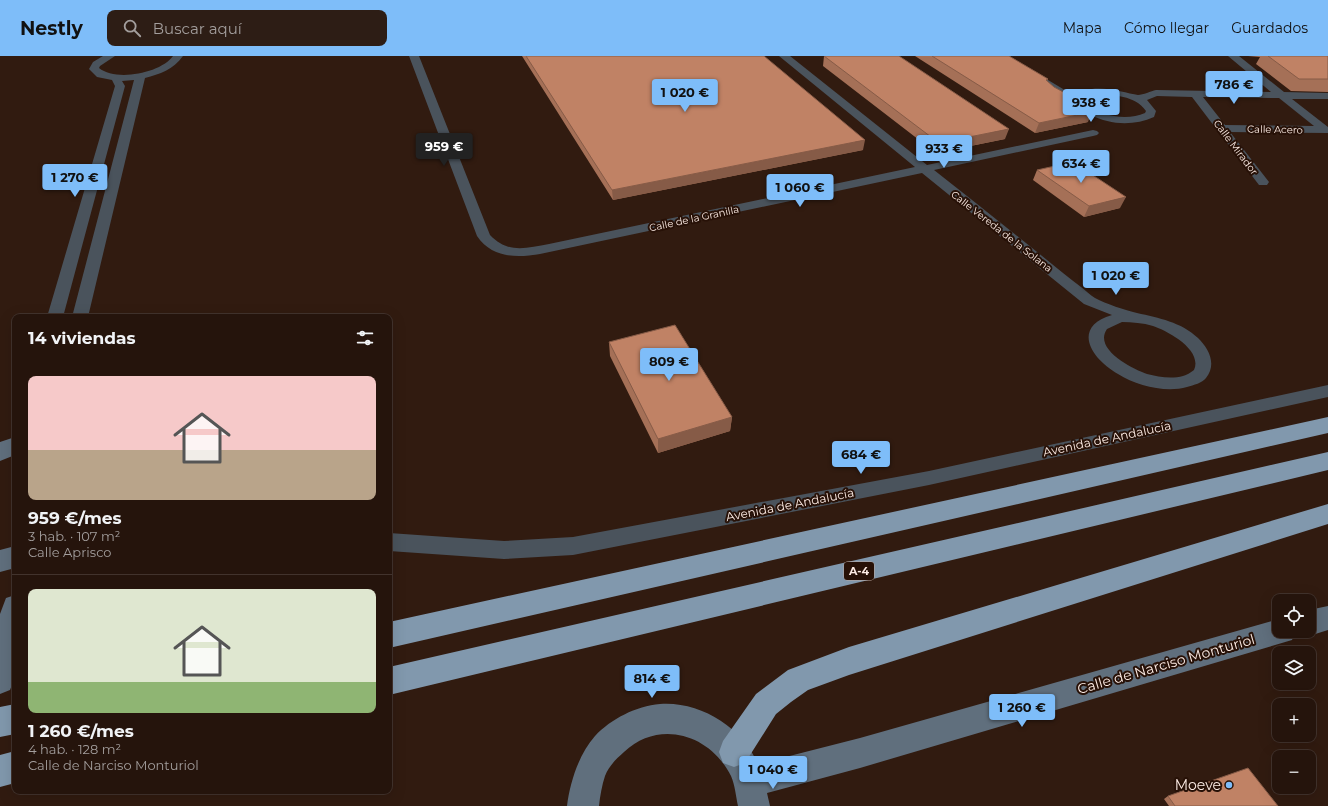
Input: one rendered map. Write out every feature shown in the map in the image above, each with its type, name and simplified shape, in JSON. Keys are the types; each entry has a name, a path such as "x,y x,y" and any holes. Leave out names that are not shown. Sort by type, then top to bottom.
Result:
{"highway":[{"path":"392,634 1328,425"},
{"name":"A-4","path":"392,680 1328,461"},
{"path":"734,752 766,704 798,680 849,661 1328,514"},
{"path":"0,722 12,720"},
{"path":"0,771 12,768"}],"street":[{"path":"110,56 96,64 94,69 97,74 104,77 116,78 140,76 164,68 176,61 181,56"},
{"name":"Calle de la Granilla","path":"414,56 484,236 491,245 505,252 527,252 549,248 1097,133 1098,124 1088,109"},
{"name":"Calle Vereda de la Solana","path":"784,56 1089,301 1133,317 1164,325 1191,341 1204,358 1204,367 1200,374 1192,380 1180,383 1165,383 1133,375 1118,366 1106,357 1098,346 1096,336 1098,328 1089,301"},
{"path":"1001,56 1050,84 1088,109 1107,117 1126,120 1146,118"},
{"path":"1236,58 1254,61"},
{"path":"1236,58 1326,130"},
{"path":"81,314 140,76"},
{"path":"56,314 120,86 116,78"},
{"path":"1050,84 1096,92 1117,93 1138,99 1150,107 1150,115 1140,126 1116,130"},
{"path":"1088,109 1082,102 1083,97 1096,92"},
{"path":"1138,99 1156,93 1328,96"},
{"name":"Calle Mirador","path":"1195,94 1263,182"},
{"name":"Calle Acero","path":"1221,128 1326,130"},
{"name":"Calle Vereda de la Solana","path":"1098,328 1112,319 1133,317"},
{"name":"Avenida de Andalucía","path":"392,542 504,550 573,546 929,478 1328,391"},
{"path":"0,561 12,558"},
{"path":"1316,621 1328,618"},
{"path":"0,680 12,622"},
{"name":"Calle de Narciso Monturiol","path":"752,794 860,753 1272,634"},
{"path":"583,806 584,790 593,767 606,747 624,732 644,722 666,718 687,721 705,727 715,734 734,752 743,766 752,794"}],"building":[{"path":"526,56 764,56 865,140 612,190"},
{"path":"824,56 899,56 1009,129 939,143"},
{"path":"932,56 1009,56 1048,79 1046,80 1054,87 1067,94 1092,112 1039,123"},
{"path":"1268,56 1328,56 1328,79 1299,79"},
{"path":"1073,162 1126,197 1089,206 1037,170"},
{"path":"675,325 732,417 658,439 609,342"},
{"name":"Moeve","path":"1248,768 1278,806 1175,806 1168,796"}],"place":[{"name":"Moeve","path":"1229,785"}]}
